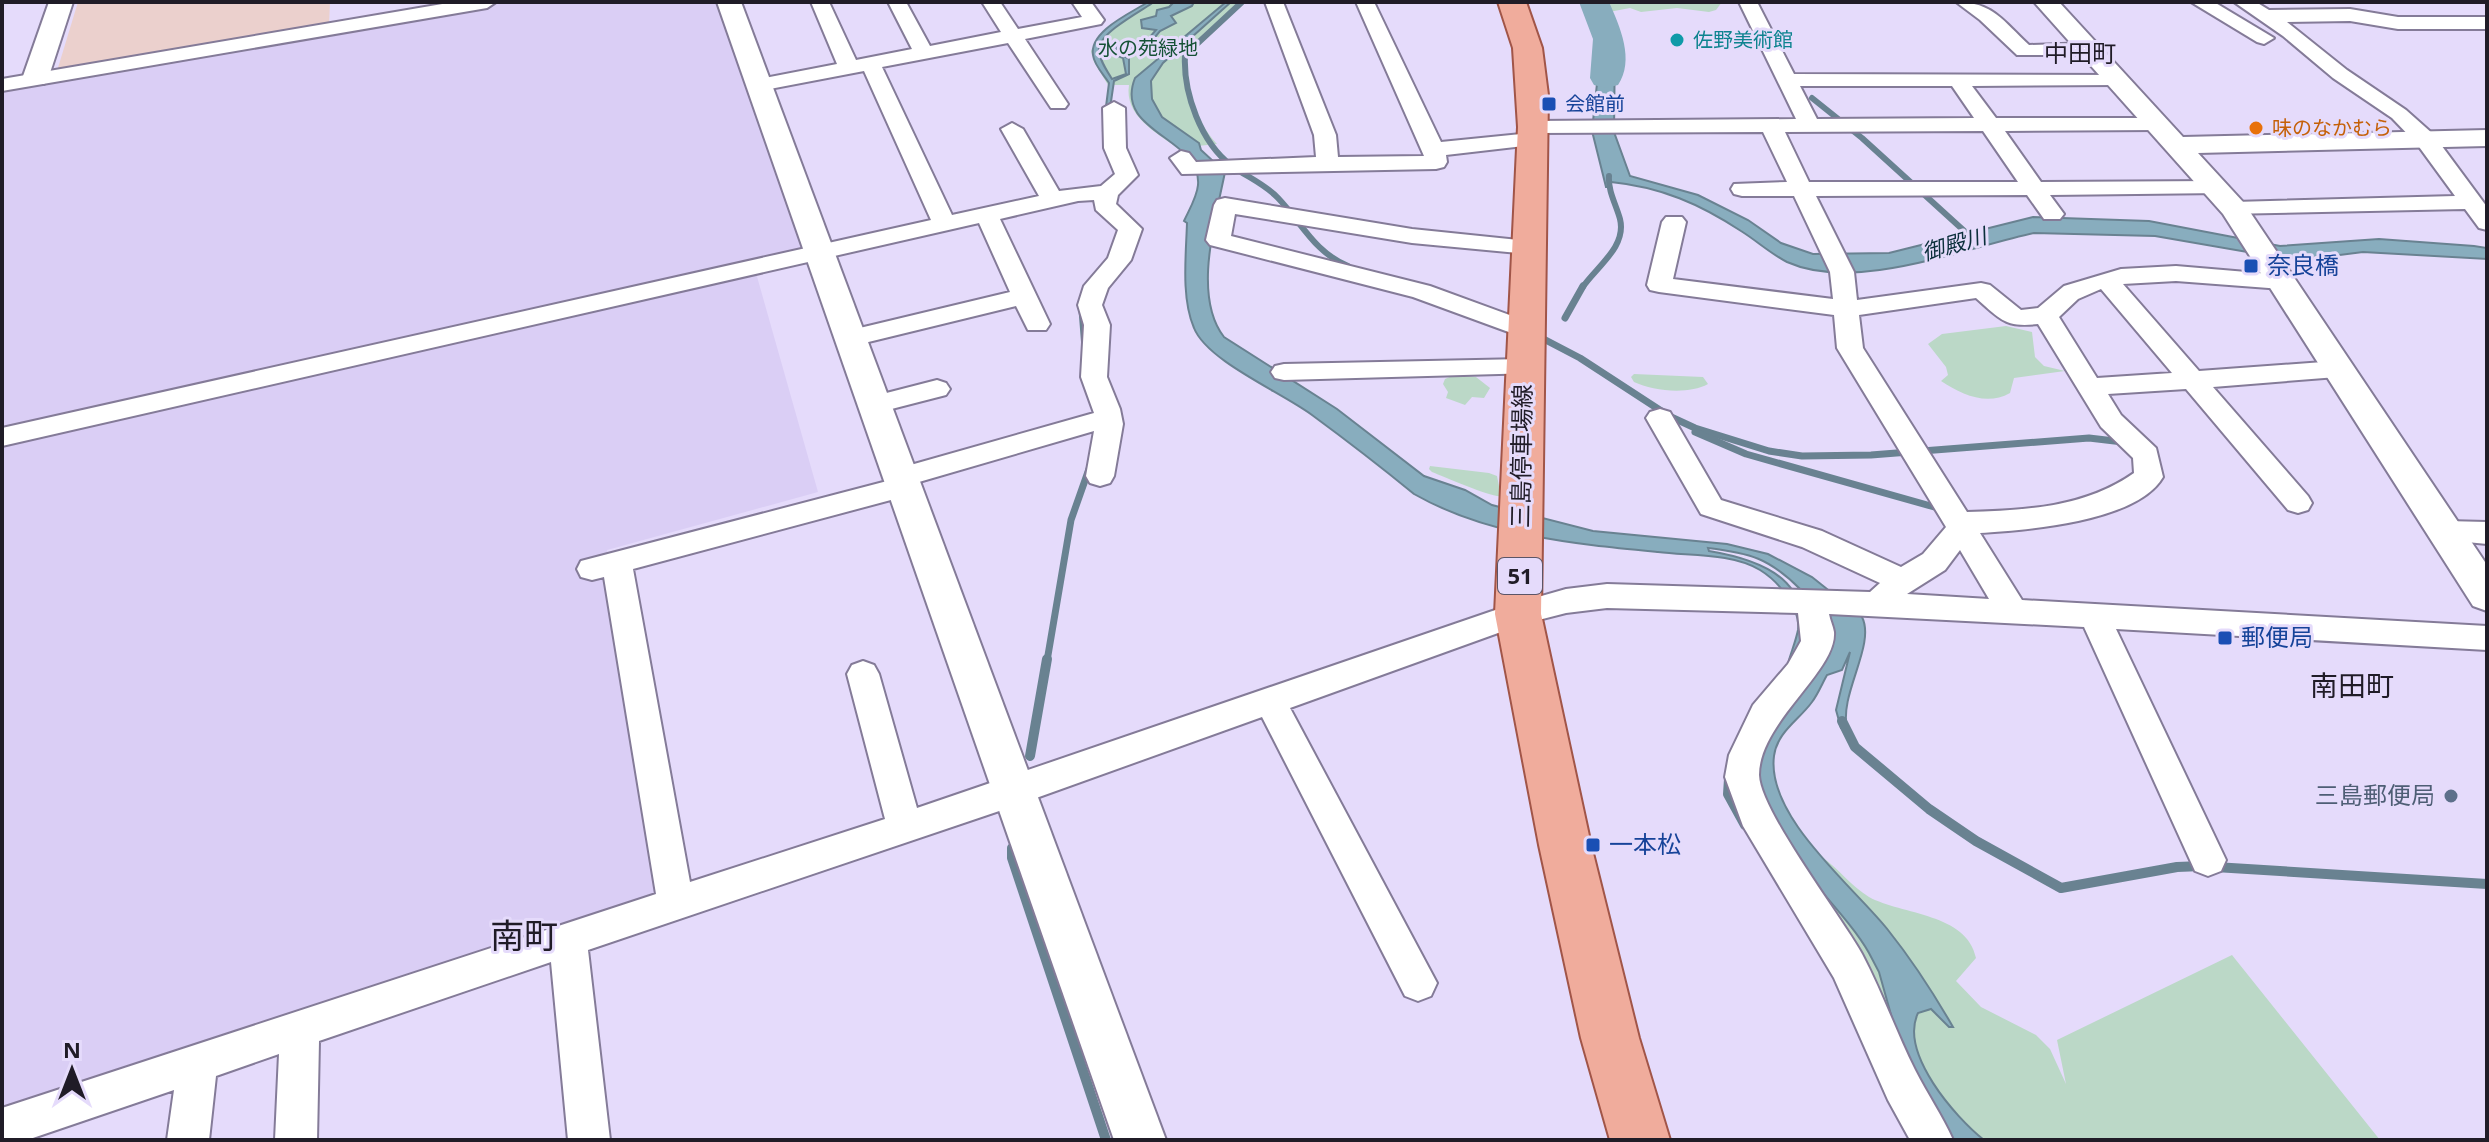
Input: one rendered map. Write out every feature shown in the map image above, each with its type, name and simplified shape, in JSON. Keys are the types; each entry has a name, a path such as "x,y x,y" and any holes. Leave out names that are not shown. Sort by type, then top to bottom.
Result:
{"main road":[{"name":"三島停車場線","path":"1512,2 1527,36 1532,68 1533,133 1518,614 1571,874 1610,1038 1640,1140"}],"street":[{"path":"35,79 61,2"},
{"path":"337,27 338,2"},
{"path":"2,85 487,2"},
{"path":"729,2 822,252 1140,1140"},
{"path":"820,2 859,64 944,224"},
{"path":"897,2 923,52"},
{"path":"991,2 1058,104"},
{"path":"759,85 1094,20 1081,2"},
{"path":"1274,2 1325,135 1327,163"},
{"path":"1188,163 1221,167 1436,162 1434,150 1365,2"},
{"path":"1748,2 1810,126"},
{"path":"1965,2 1987,16 2024,51 2090,49"},
{"path":"2200,2 2271,42 2309,72"},
{"path":"2243,2 2393,109 2425,139 2487,223"},
{"path":"2051,3 2224,198 2487,596"},
{"path":"2265,16 2350,15 2398,23 2487,23"},
{"path":"1788,80 2116,79"},
{"path":"1958,80 2052,214"},
{"path":"1100,476 1108,418 1094,377 1097,325 1090,305 1096,286 1119,260 1130,229 1107,210 1104,200 1107,193 1127,175 1115,148 1114,108"},
{"path":"1434,150 1533,133 1771,126 1991,126 2167,134 2487,138"},
{"path":"1771,126 1842,272 1850,348 2014,613"},
{"path":"1012,129 1053,200"},
{"path":"1742,189 2036,190 2224,198 2471,202"},
{"path":"2,437 944,224 1090,192 1107,193"},
{"path":"1525,348 1421,291 1218,240 1225,205 1412,236 1529,247"},
{"path":"987,215 1037,324"},
{"path":"1674,222 1659,285 1847,309 1981,290 2016,319 2045,315 2069,292 2107,280 2182,275 2268,261"},
{"path":"2107,280 2298,503"},
{"path":"852,338 1023,297"},
{"path":"1960,525 2041,519 2122,494 2149,477 2146,455 2111,421 2045,315"},
{"path":"1284,372 1525,348"},
{"path":"2092,387 2337,369"},
{"path":"876,404 937,389"},
{"path":"676,904 605,566 905,482 1108,418"},
{"path":"1660,418 1711,507 1775,525 1902,580"},
{"path":"1869,604 1934,562 1960,525"},
{"path":"2446,532 2487,533"},
{"path":"2,1128 1014,791 1518,614 1566,601 1607,596 1869,604 2487,638"},
{"path":"1812,603 1817,642 1799,673 1765,714 1746,755 1742,777 1755,815 1848,966 1902,1086 1932,1140"},
{"path":"2095,617 2208,860"},
{"path":"863,674 905,827"},
{"path":"1270,702 1418,983"},
{"path":"568,941 589,1140"},
{"path":"296,1140 300,1030"},
{"path":"188,1140 197,1065"}],"shaded area":[{"path":"78,2 330,2 329,25 57,71"},
{"path":"512,2 719,2 805,252 2,433 2,88"},
{"path":"756,273 818,492 607,550 664,896 2,1116 2,441"}],"green space":[{"name":"水の苑緑地","path":"1147,2 1245,2 1187,57 1193,103 1203,125 1217,144 1178,148 1143,122 1131,105 1129,85 1108,85 1094,62 1091,51 1103,31"},
{"path":"1599,2 1722,2 1716,10 1709,12 1677,8 1641,12 1630,8 1609,12"},
{"path":"2006,326 2032,332 2035,357 2044,366 2065,371 2014,378 2010,393 1992,399 1957,391 1941,381 1948,375 1946,367 1928,344 1942,334"},
{"path":"1634,374 1703,377 1708,384 1681,391 1651,388 1634,382 1631,377"},
{"path":"1454,375 1476,377 1490,388 1484,398 1472,397 1465,405 1446,398 1448,392 1443,384 1445,379"},
{"path":"1430,466 1497,476 1501,496 1479,491 1432,472"},
{"path":"1822,857 1869,897 1932,917 1960,932 1970,943 1976,958 1956,981 1981,1007 2036,1035 2050,1049 2066,1084 2057,1040 2232,955 2380,1140 1948,1140 1791,858"}],"water":[{"path":"1148,2 1154,2 1131,16 1101,42 1100,56 1112,79 1126,74 1123,58 1110,53 1112,45 1121,42 1143,45 1156,30 1142,28 1141,20 1156,16 1157,10 1174,2 1194,2 1171,16 1176,23 1160,31 1146,48 1117,47 1117,52 1129,59 1129,74 1114,81 1107,129 1103,130 1109,83 1095,62 1094,46 1104,31"},
{"path":"1226,2 1231,2 1163,63 1151,81 1152,99 1162,117 1199,143 1201,150 1225,172 1212,234 1208,279 1214,320 1224,337 1337,409 1424,476 1465,490 1492,505 1593,531 1727,544 1768,554 1812,577 1862,617 1864,641 1848,700 1847,728 1841,728 1836,710 1850,652 1842,670 1827,675 1812,702 1779,740 1774,756 1775,779 1798,827 1897,941 1953,1027 1949,1027 1931,1009 1918,1013 1914,1029 1916,1046 1923,1065 1945,1100 1984,1140 1944,1140 1906,1068 1879,972 1869,953 1785,847 1760,803 1755,781 1758,759 1766,737 1808,675 1826,638 1826,622 1811,600 1768,564 1736,552 1708,548 1709,551 1733,556 1772,571 1786,583 1797,598 1802,615 1795,663 1789,660 1798,630 1796,613 1781,588 1760,570 1724,558 1533,536 1472,520 1442,508 1414,494 1299,406 1229,364 1202,340 1194,328 1187,303 1187,223 1184,221 1197,190 1196,169 1187,156 1146,123 1136,111 1132,96 1135,78"},
{"path":"1592,13 1605,14 1615,38 1614,132 1630,176 1698,195 1748,220 1781,243 1813,254 1889,253 2033,217 2149,221 2280,246 2379,239 2474,246 2487,248 2487,259 2363,252 2282,258 2155,236 2034,233 1910,265 1845,273 1815,270 1787,262 1726,221 1679,198 1629,184 1611,182 1611,187 1606,187 1592,131 1602,36"}],"waterway":[{"path":"1242,2 1185,55 1187,85 1196,116 1221,156 1273,193 1317,245 1348,266"},
{"name":"御殿川","path":"1594,2 1609,39 1606,78"},
{"path":"1812,98 1862,138 1972,238"},
{"path":"1582,288 1619,239 1620,219 1609,176"},
{"path":"1565,318 1583,286"},
{"path":"1082,310 1085,348"},
{"path":"1536,335 1580,358 1669,416 1695,428 1769,451 1802,456 1871,455 2089,438 2123,442"},
{"path":"1695,432 1746,454 1938,508"},
{"path":"1047,661 1071,520 1089,469"},
{"path":"1030,756 1047,659"},
{"path":"1842,721 1855,747 1929,809 1976,841 2061,888 2177,867 2202,866"},
{"path":"1729,779 1728,794 1745,825"},
{"path":"1012,848 1012,858 1106,1140"},
{"path":"2215,867 2487,884"}],"place":[{"name":"佐野美術館","path":"1677,40"},
{"name":"会館前","path":"1549,104"},
{"name":"味のなかむら","path":"2256,128"},
{"name":"奈良橋","path":"2251,266"},
{"name":"郵便局","path":"2225,638"},
{"name":"三島郵便局","path":"2451,796"},
{"name":"一本松","path":"1593,845"}],"district":[{"name":"中田町","path":"2080,54"},
{"name":"南田町","path":"2352,686"},
{"name":"南町","path":"524,936"}]}
